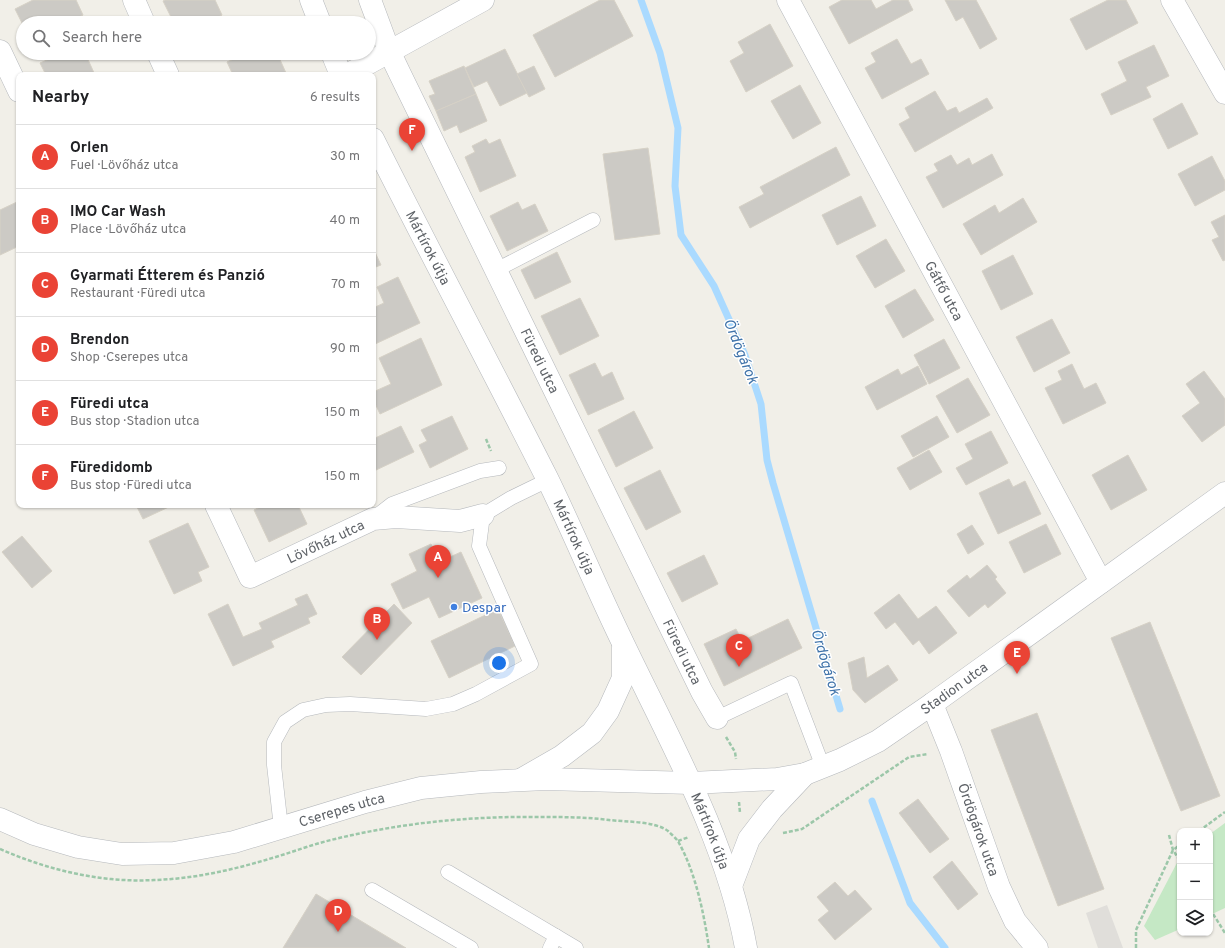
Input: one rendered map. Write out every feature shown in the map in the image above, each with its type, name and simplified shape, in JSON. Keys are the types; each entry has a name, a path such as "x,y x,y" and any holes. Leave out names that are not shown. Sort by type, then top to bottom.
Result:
{"street":[{"path":"134,0 141,16"},
{"path":"311,0 317,16"},
{"name":"Füredi utca","path":"370,0 376,16"},
{"path":"376,59 483,0"},
{"name":"Gátfő utca","path":"788,0 1101,582"},
{"path":"1172,0 1225,93"},
{"name":"Füredi utca","path":"376,16 389,52 702,692 721,727"},
{"path":"0,51 16,85"},
{"path":"161,60 167,72"},
{"path":"335,60 340,72"},
{"path":"352,72 374,60"},
{"name":"Mártírok útja","path":"376,145 548,480 623,643 691,783 731,886 741,918 746,948"},
{"name":"Stadion utca","path":"691,783 777,779 822,767 878,740 932,704 1225,493"},
{"name":"Lövőház utca","path":"217,508 250,577 370,512 396,517 460,521 483,515"},
{"path":"521,780 562,756 592,733 608,711 623,678 623,643"},
{"name":"Ördögárok utca","path":"932,704 951,751 999,887 1015,921 1037,948"},
{"path":"731,886 749,839 772,809 822,767"},
{"name":"Cserepes utca","path":"0,819 34,834 78,847 122,854 174,853 234,842 364,802 421,788 521,780 691,783"}],"lane":[{"path":"496,270 593,220"},
{"path":"370,512 480,471 499,468"},
{"path":"281,828 274,765 274,742 285,722 303,710 332,705 350,704 426,709 453,704 476,694 531,664 479,546 483,515 511,498 548,480"},
{"path":"721,727 791,683 822,767"},
{"path":"448,872 553,942 576,948"},
{"path":"372,890 471,948"}],"path":[{"path":"721,727 735,752"},
{"path":"758,828 782,833 802,830 910,757 951,751"},
{"path":"1203,828 1225,812"},
{"path":"0,848 17,856 70,872 110,879 154,880 211,874 269,859 329,840 379,828 447,820 514,816 591,817 652,824 666,830 678,841 693,877 704,915 709,948"},
{"path":"678,841 710,830"},
{"path":"1169,835 1173,850 1177,856"},
{"path":"1136,948 1136,930 1173,850 1177,847"},
{"path":"1213,914 1225,932"}],"shaded area":[{"path":"1107,905 1123,948 1098,948 1086,913"}],"green space":[{"path":"1225,823 1225,908 1213,914 1213,864 1213,832"},
{"path":"1177,863 1177,930 1155,940 1144,926"}],"building":[{"path":"33,0 76,0 83,15 18,16 15,9"},
{"path":"215,0 222,15 170,16 163,1"},
{"path":"600,0 614,0 633,36 555,77 533,35"},
{"path":"842,0 871,0 876,9 893,0 908,0 913,10 849,44 829,7"},
{"path":"945,0 976,0 997,39 980,49 963,17 956,21"},
{"path":"1108,0 1126,0 1138,23 1086,50 1070,19"},
{"path":"770,24 793,66 746,92 730,61 744,53 738,42"},
{"path":"897,39 911,64 921,59 929,74 882,99 865,68 876,62 871,53"},
{"path":"1154,45 1169,76 1146,87 1151,97 1111,115 1101,94 1127,81 1118,62"},
{"path":"505,49 527,93 500,106 487,81 474,87 465,68"},
{"path":"47,60 88,60 94,72 44,72 40,63"},
{"path":"231,60 280,60 286,72 232,72 227,62"},
{"path":"464,66 476,94 436,111 429,96 435,94 429,81"},
{"path":"534,66 545,89 529,97 517,74"},
{"path":"800,85 821,123 793,139 771,101"},
{"path":"935,91 947,111 956,107 959,113 987,98 993,108 915,152 899,124 910,118 905,108"},
{"path":"476,94 487,121 460,133 457,125 444,131 436,111"},
{"path":"1182,103 1198,134 1168,149 1153,119"},
{"path":"486,139 489,144 500,139 516,176 480,192 465,157 475,152 472,146"},
{"path":"836,147 850,175 750,228 739,207 764,194 760,187"},
{"path":"648,148 660,234 615,240 603,154"},
{"path":"992,154 1003,175 943,208 926,177 938,171 934,164 951,155 957,165 969,158 972,165"},
{"path":"1212,156 1225,181 1225,190 1195,206 1178,174"},
{"path":"861,196 876,226 837,245 822,215"},
{"path":"1023,198 1037,222 981,255 963,224 995,205 999,213"},
{"path":"16,202 16,247 0,255 0,210"},
{"path":"518,202 522,210 535,204 548,231 507,251 490,216"},
{"path":"1225,215 1225,260 1223,261 1212,240 1219,237 1211,222"},
{"path":"886,239 905,271 875,288 856,256"},
{"path":"557,252 571,282 535,299 521,270"},
{"path":"376,254 381,265 376,267"},
{"path":"1013,255 1033,294 1001,310 982,271"},
{"path":"398,277 420,323 376,344 376,307 384,303 377,287"},
{"path":"915,289 934,320 903,338 885,306"},
{"path":"580,298 599,336 560,355 541,316"},
{"path":"1052,319 1070,353 1034,372 1016,337"},
{"path":"421,338 442,385 380,414 376,405 376,391 391,384 379,358"},
{"path":"944,339 960,368 929,384 914,355"},
{"path":"595,363 602,377 612,372 624,399 588,415 569,375"},
{"path":"1072,364 1084,389 1096,383 1106,403 1063,424 1045,388 1062,380 1058,371"},
{"path":"918,366 927,384 877,410 865,387 898,369 901,375"},
{"path":"1204,371 1225,399 1225,425 1202,442 1182,416 1200,403 1186,384"},
{"path":"968,378 990,415 957,433 936,396"},
{"path":"634,411 653,448 616,467 598,430"},
{"path":"452,416 468,449 430,468 419,445 427,441 421,430"},
{"path":"937,416 949,437 913,457 901,436"},
{"path":"401,426 414,452 376,470 376,438"},
{"path":"991,431 1008,463 966,485 956,468 973,459 965,444"},
{"path":"929,450 942,472 910,490 897,468"},
{"path":"1128,455 1147,490 1111,510 1092,475"},
{"path":"660,470 681,512 646,530 624,488"},
{"path":"1009,479 1013,487 1025,481 1041,514 998,534 979,493"},
{"path":"138,508 167,508 143,519"},
{"path":"258,508 299,508 307,524 269,542 254,510"},
{"path":"188,523 209,567 198,572 202,581 174,594 149,541"},
{"path":"1046,524 1061,554 1024,573 1009,542"},
{"path":"972,525 984,544 968,554 957,534"},
{"path":"22,536 52,571 32,588 2,552"},
{"path":"431,544 439,562 461,552 482,598 439,618 429,597 403,609 391,584 417,571 409,554"},
{"path":"704,555 718,584 682,602 667,573"},
{"path":"987,565 997,577 995,579 1006,593 988,608 985,604 969,617 947,591 967,575 970,579"},
{"path":"307,594 317,614 308,618 310,623 271,641 274,647 233,666 208,614 228,604 243,637 262,629 259,623 298,605 295,599"},
{"path":"899,594 918,619 936,606 957,633 929,654 919,640 913,645 895,622 886,629 874,613"},
{"path":"394,604 412,623 361,675 342,657"},
{"path":"498,609 515,646 449,678 431,641"},
{"path":"788,619 802,648 724,686 704,644 736,629 742,641"},
{"path":"1150,622 1220,796 1181,811 1111,638"},
{"path":"864,657 867,678 888,665 898,680 865,703 853,690 848,663"},
{"path":"1037,713 1104,889 1058,906 991,730"},
{"path":"918,799 949,839 930,853 899,813"},
{"path":"952,861 978,894 958,910 933,877"},
{"path":"835,882 848,896 855,890 872,909 835,940 818,920 829,911 817,897"},
{"path":"316,894 406,948 283,948"}],"waterway":[{"name":"Ördögárok","path":"641,0 660,53 678,128 675,186 681,235 714,286 745,355 761,404 767,460 773,483 840,709"},
{"name":"Ördögárok","path":"872,801 910,903 945,948"}],"place":[{"name":"Füredidomb","path":"412,151"},
{"name":"Orlen","path":"438,578"},
{"name":"Despar","path":"454,607"},
{"name":"IMO Car Wash","path":"377,640"},
{"name":"Gyarmati Étterem és Panzió","path":"739,667"},
{"name":"Füredi utca","path":"1017,674"},
{"name":"Brendon","path":"338,932"}]}
